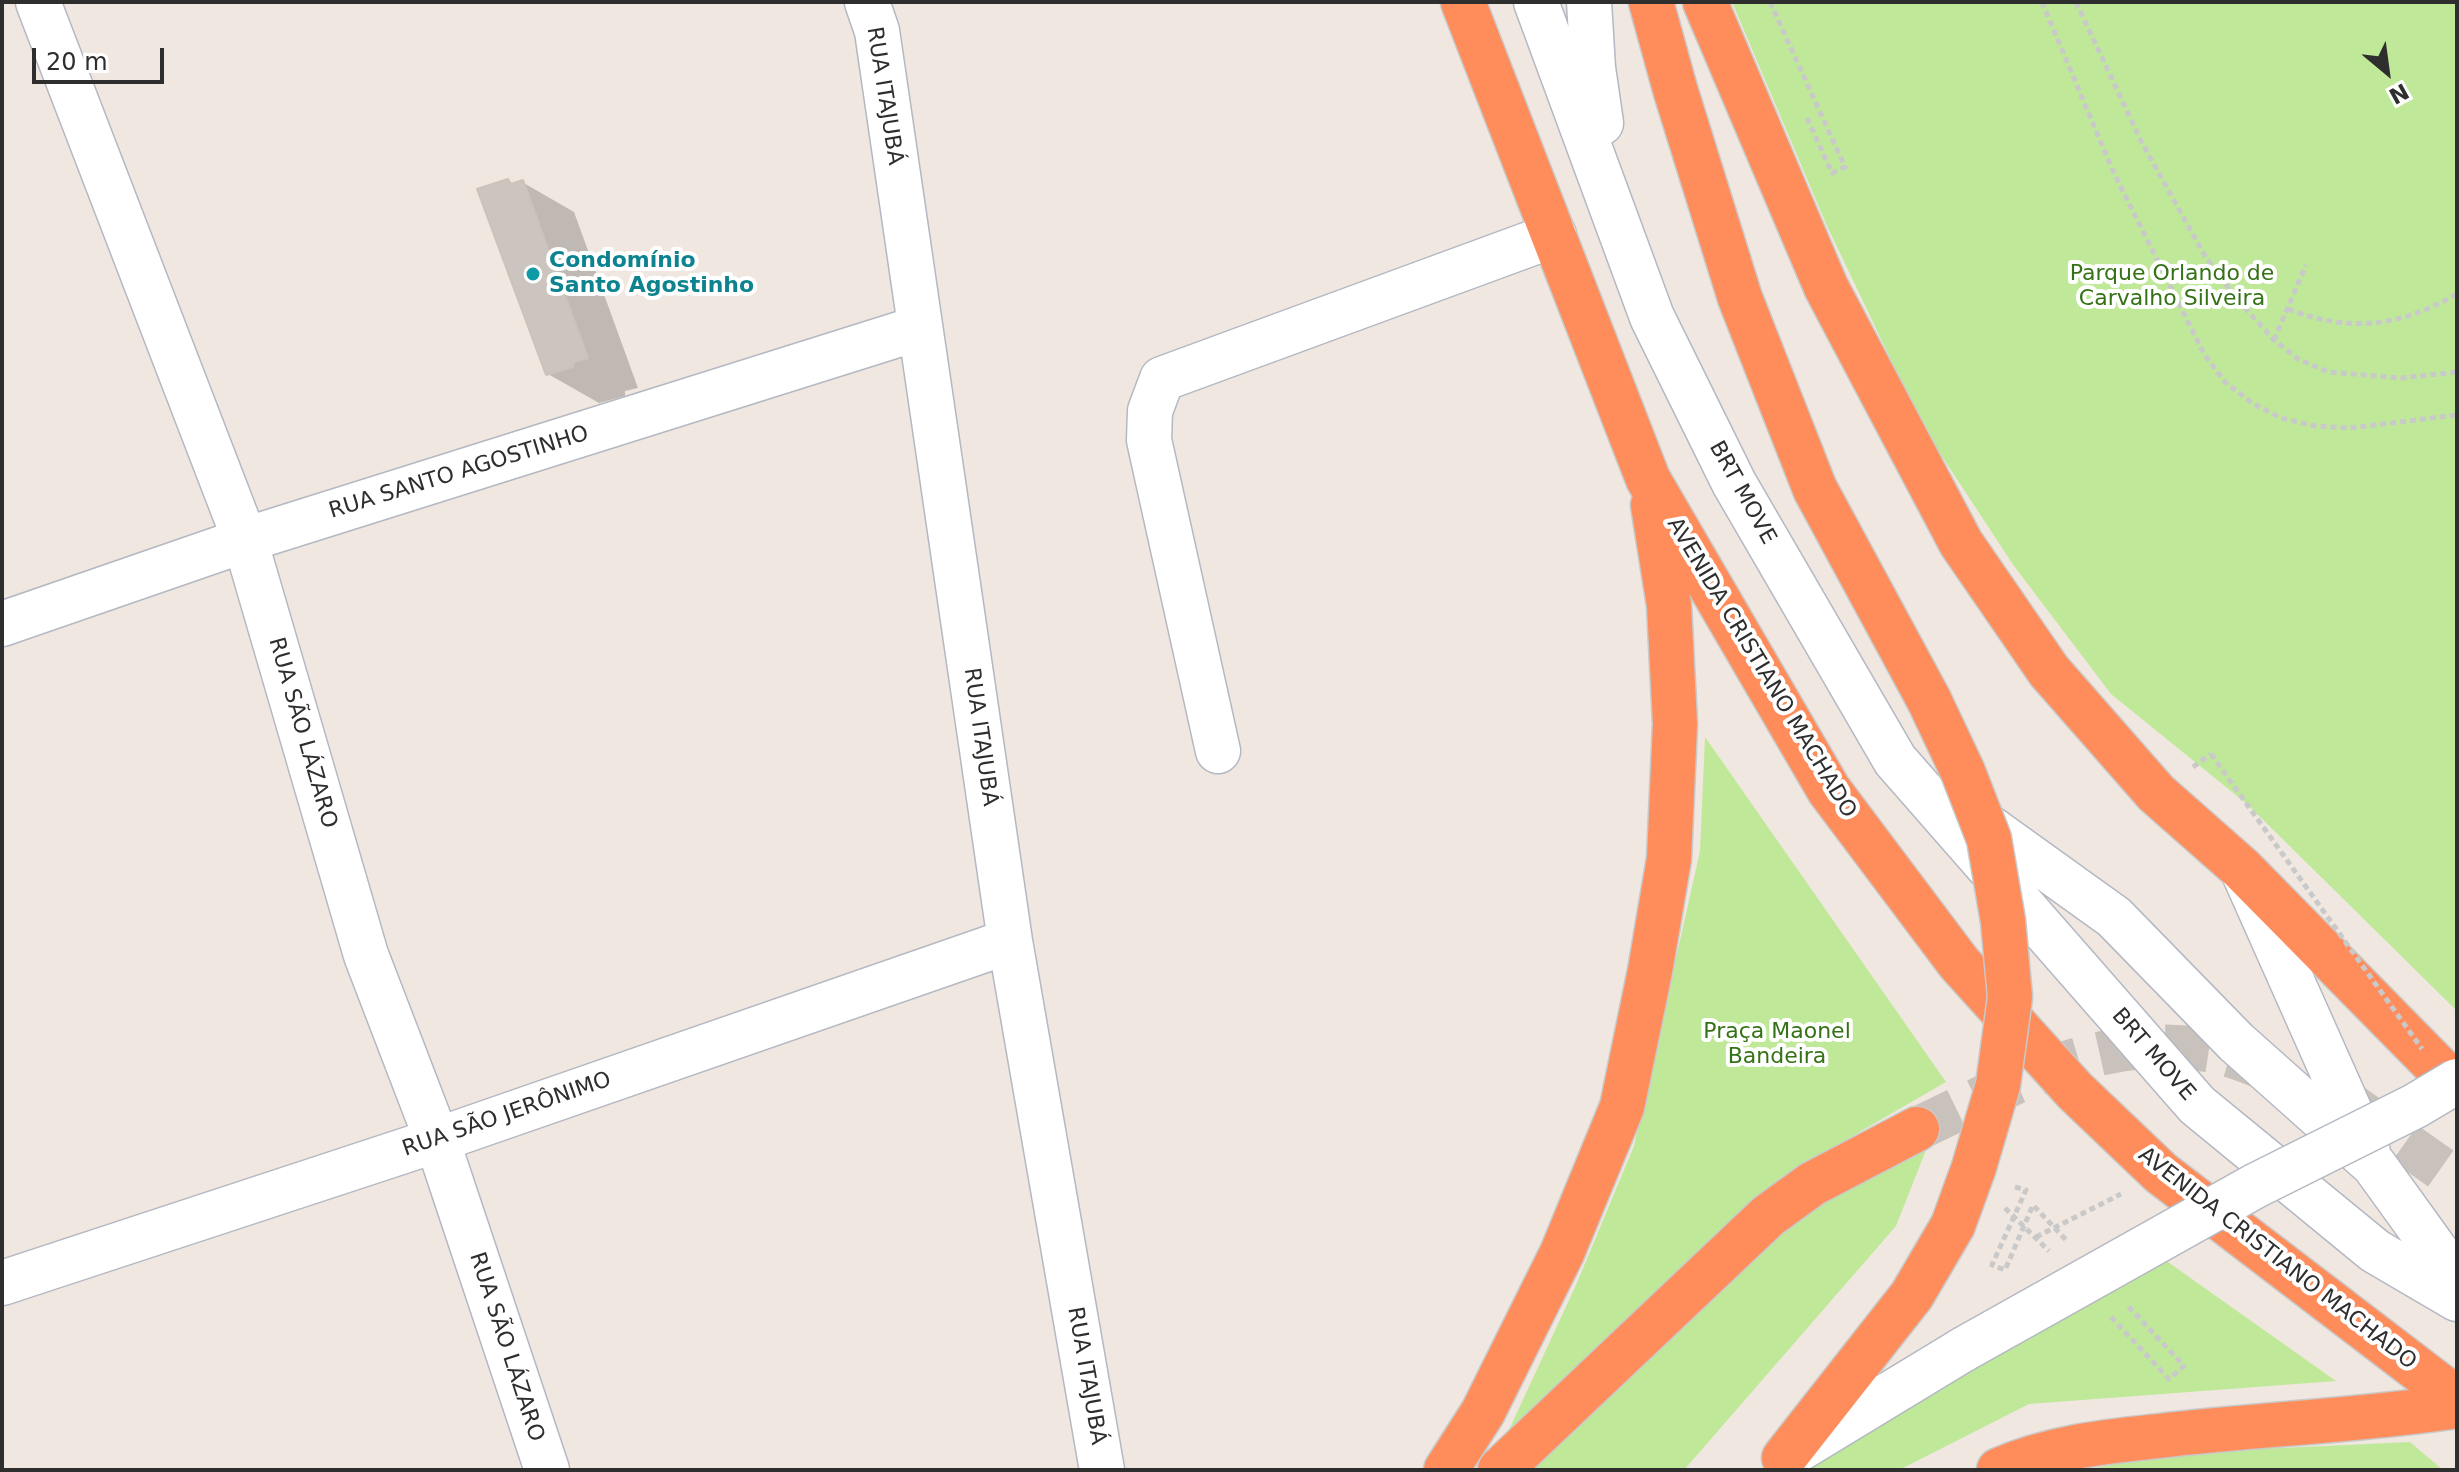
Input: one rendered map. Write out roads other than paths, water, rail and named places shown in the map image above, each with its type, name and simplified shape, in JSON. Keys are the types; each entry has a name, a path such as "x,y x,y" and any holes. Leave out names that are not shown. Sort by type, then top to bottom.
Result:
{"highway":[{"name":"AVENIDA CRISTIANO MACHADO","path":"1463,2 1648,479 1829,790 1959,963 2075,1091 2161,1173 2457,1399"},
{"path":"1651,2 1740,298 1815,489 1929,700 1963,772 1989,839 2003,921 2010,997 1998,1085 1953,1225 1912,1295 1784,1458"},
{"path":"1705,2 1826,287 1961,543 2059,682 2156,793 2241,868 2454,1085"},
{"path":"1446,1470 1483,1412 1562,1253 1622,1107 1644,1001 1669,859 1675,724 1669,605 1648,479"},
{"path":"1500,1470 1768,1216 1812,1184 1917,1129"},
{"path":"1999,1470 2024,1459 2064,1448 2110,1441 2255,1425 2393,1416 2457,1406"}],"street":[{"name":"RUA SÃO LÁZARO","path":"38,2 245,540 366,955 437,1140 547,1470"},
{"name":"RUA ITAJUBÁ","path":"867,2 877,31 1010,941 1102,1470"},
{"name":"BRT MOVE","path":"1536,2 1652,317 1734,483 1895,760 2197,1105 2375,1251 2457,1299"},
{"name":"BRT MOVE","path":"1589,2 1593,68 1614,213"},
{"path":"1218,751 1149,440 1150,411 1162,379 1554,235"},
{"name":"RUA SANTO AGOSTINHO","path":"2,624 245,540 919,328"},
{"name":"BRT MOVE","path":"1895,760 2114,917 2236,1042 2374,1165"},
{"name":"BRT MOVE","path":"2241,868 2374,1165 2457,1280"},
{"name":"RUA SÃO JERÔNIMO","path":"2,1283 437,1140 1010,941"},
{"path":"1784,1458 1964,1349 2255,1186 2454,1085"}],"tunnel":[{"path":"1917,1129 2021,1080 2092,1055 2167,1046 2207,1050 2271,1070"},
{"path":"2351,1105 2457,1180"}],"place":[{"name":"Condomínio Santo Agostinho","path":"533,274"}],"park label":[{"name":"Parque Orlando de Carvalho Silveira","path":"2172,286"},
{"name":"Praça Maonel Bandeira","path":"1777,1044"}]}
